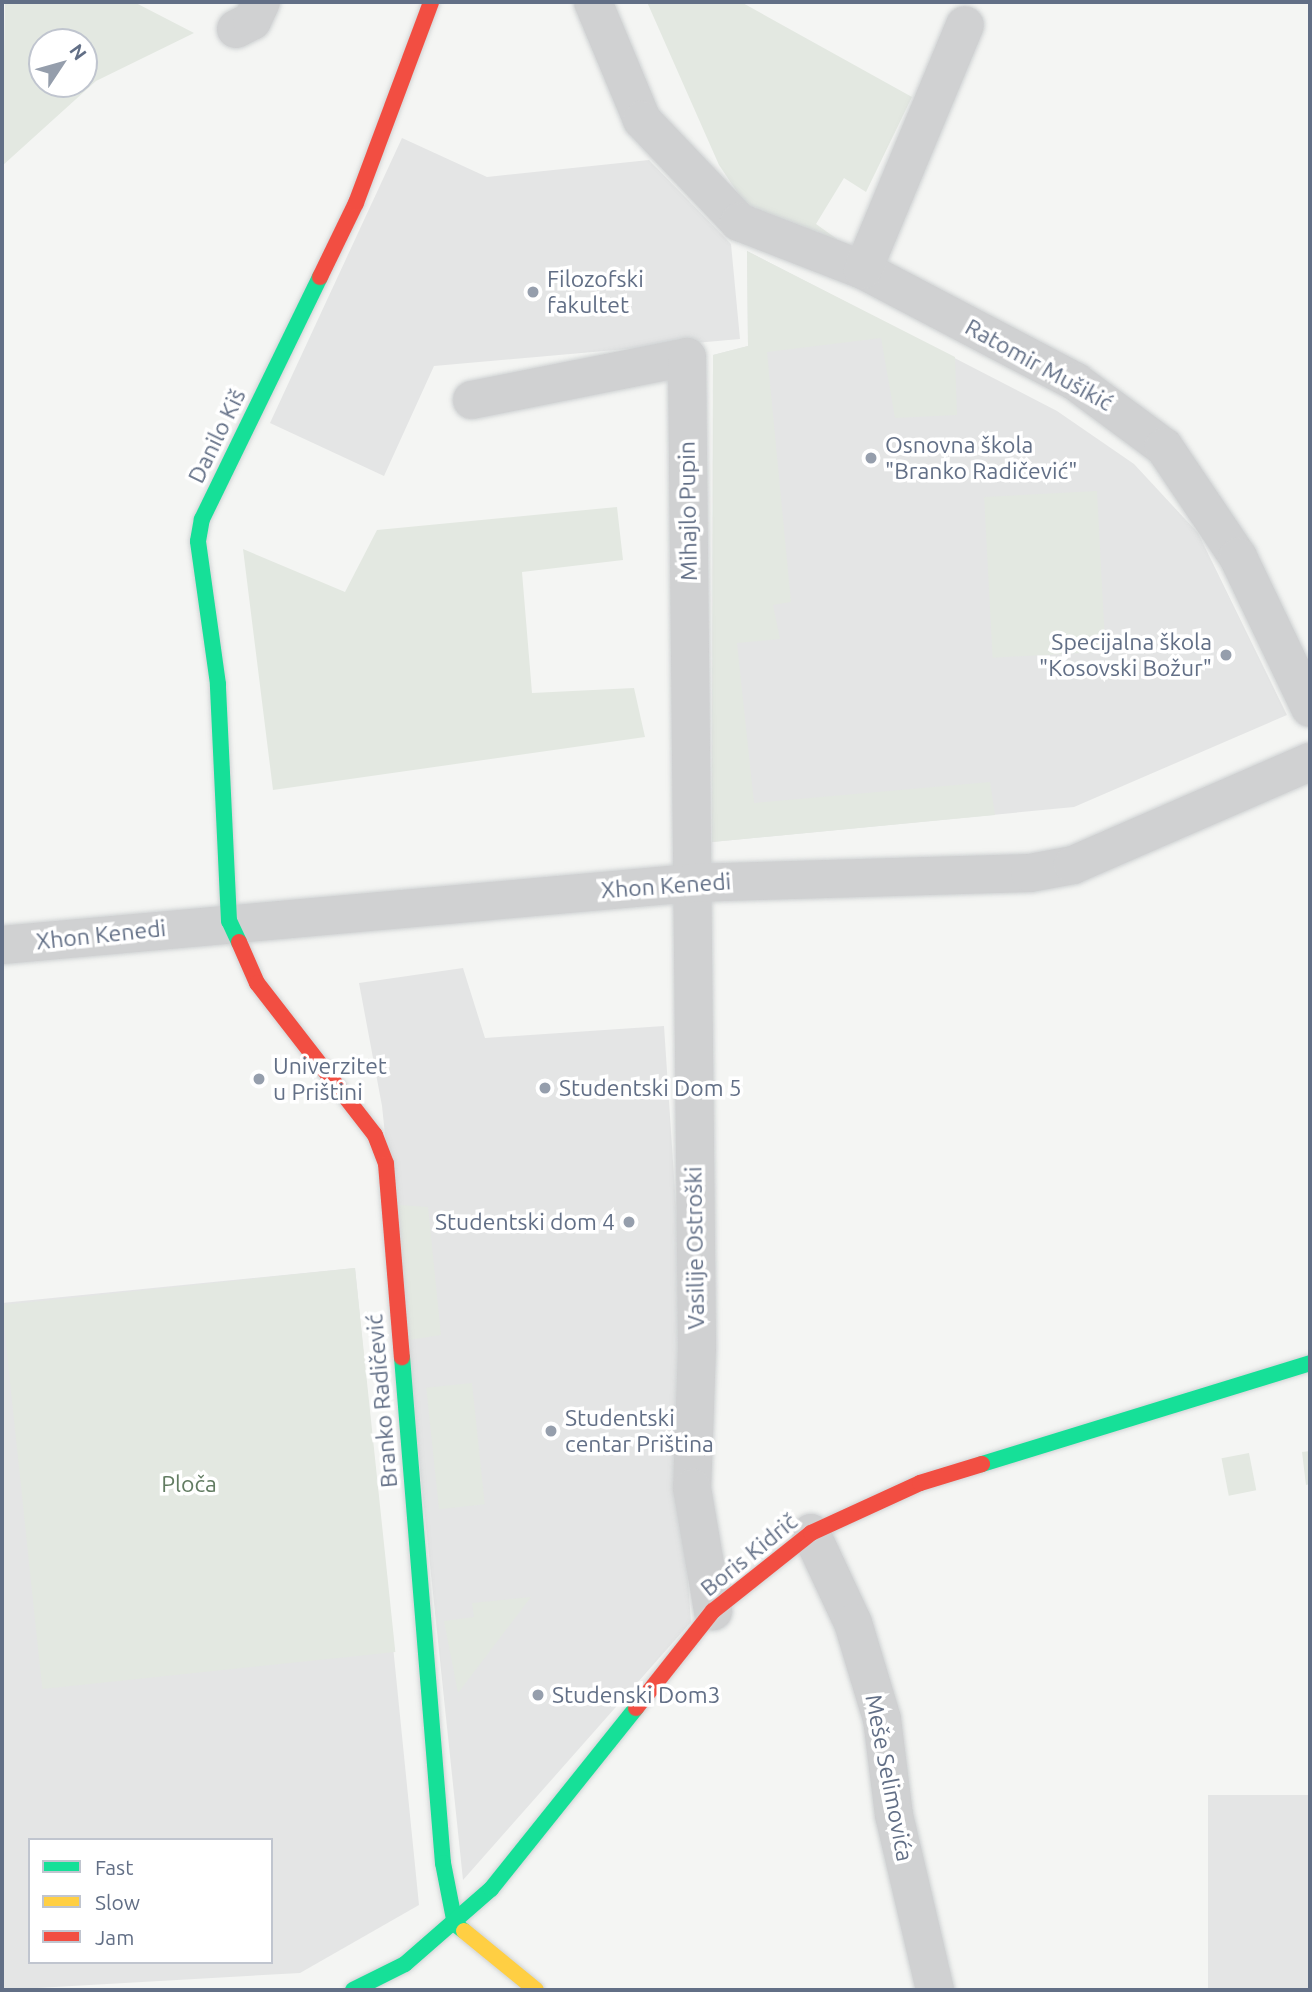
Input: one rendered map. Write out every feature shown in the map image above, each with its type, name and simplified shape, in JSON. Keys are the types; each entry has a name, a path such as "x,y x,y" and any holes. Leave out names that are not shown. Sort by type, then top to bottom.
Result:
{"street":[{"name":"Danilo Kiš","path":"229,921 218,684 200,569 202,519 356,203 430,2"},
{"name":"Ratomir Mušikić","path":"593,2 642,120 688,173 739,222 863,271 1076,382 1164,447 1238,557 1310,708"},
{"path":"863,271 965,25"},
{"name":"Mihajlo Pupin","path":"472,400 687,357 691,883"},
{"name":"Xhon Kenedi","path":"2,945 229,921 691,883 1030,873 1073,865 1310,762"},
{"name":"Vasilije Ostroški","path":"691,883 692,1488 713,1611"},
{"name":"Branko Radičević","path":"229,921 264,993 375,1135 386,1164 443,1863 455,1924"},
{"name":"Boris Kidrič","path":"354,1990 405,1964 455,1924 524,1850 713,1611 811,1533 920,1483 1310,1363"},
{"name":"Meše Selimovića","path":"811,1533 853,1623 882,1719 894,1815 935,1990"},
{"path":"455,1924 536,1990"}],"shaded area":[{"name":"Filozofski fakultet","path":"402,138 487,177 649,160 731,244 740,339 434,366 384,476 270,423"},
{"path":"747,251 1057,411 1134,464 1198,533 1287,715 1074,807 712,842 713,355 748,346"},
{"name":"Studentski centar Priština","path":"463,968 485,1038 664,1026 688,1388 680,1474 691,1622 463,1880 382,1106 359,983"},
{"name":"Ploča","path":"355,1268 419,1905 300,1973 2,1990 2,1303"},
{"path":"1208,1795 1310,1795 1310,1990 1208,1990"}],"green space":[{"path":"5,2 134,2 194,33 98,80 98,28 28,28 28,98 77,98 2,166"},
{"path":"647,2 741,2 912,97 866,192 844,178 816,224 837,239 835,248 746,205 719,165"},
{"path":"747,251 955,357 957,415 895,418 881,338 767,352 791,602 773,605 780,639 737,643 754,803 990,782 995,815 712,842 713,355 748,346"},
{"path":"1097,491 1105,652 993,658 984,497"},
{"path":"617,507 623,560 522,572 532,693 634,688 645,737 273,790 243,549 345,592 377,530"},
{"path":"399,1205 428,1207 441,1335 409,1340"},
{"name":"Ploča","path":"355,1268 395,1652 42,1689 2,1305"},
{"path":"472,1383 485,1504 439,1509 426,1388"},
{"path":"1310,1451 1310,1484 1306,1485 1302,1452"},
{"path":"1249,1453 1256,1490 1229,1496 1222,1458"},
{"path":"531,1597 458,1693 444,1621 474,1617 472,1603"}],"traffic: fast":[{"path":"239,942 229,921 218,684 198,541 202,519 320,277"},
{"path":"402,1357 443,1863 455,1924 464,1931"},
{"path":"982,1464 1310,1363"},
{"path":"353,1990 405,1964 491,1889 636,1708"}],"traffic: slow":[{"path":"464,1931 536,1990"}],"traffic: jam":[{"path":"320,277 356,203 431,2"},
{"path":"239,942 257,983 375,1135 386,1164 402,1357"},
{"path":"636,1708 713,1611 811,1533 920,1483 982,1464"}],"place":[{"name":"Filozofski fakultet","path":"533,292"},
{"name":"Osnovna škola \"Branko Radičević\"","path":"871,458"},
{"name":"Specijalna škola \"Kosovski Božur\"","path":"1226,655"},
{"name":"Univerzitet u Prištini","path":"259,1079"},
{"name":"Studentski Dom 5","path":"545,1088"},
{"name":"Studentski dom 4","path":"629,1222"},
{"name":"Studentski centar Priština","path":"551,1431"},
{"name":"Studenski Dom3","path":"538,1695"}]}
